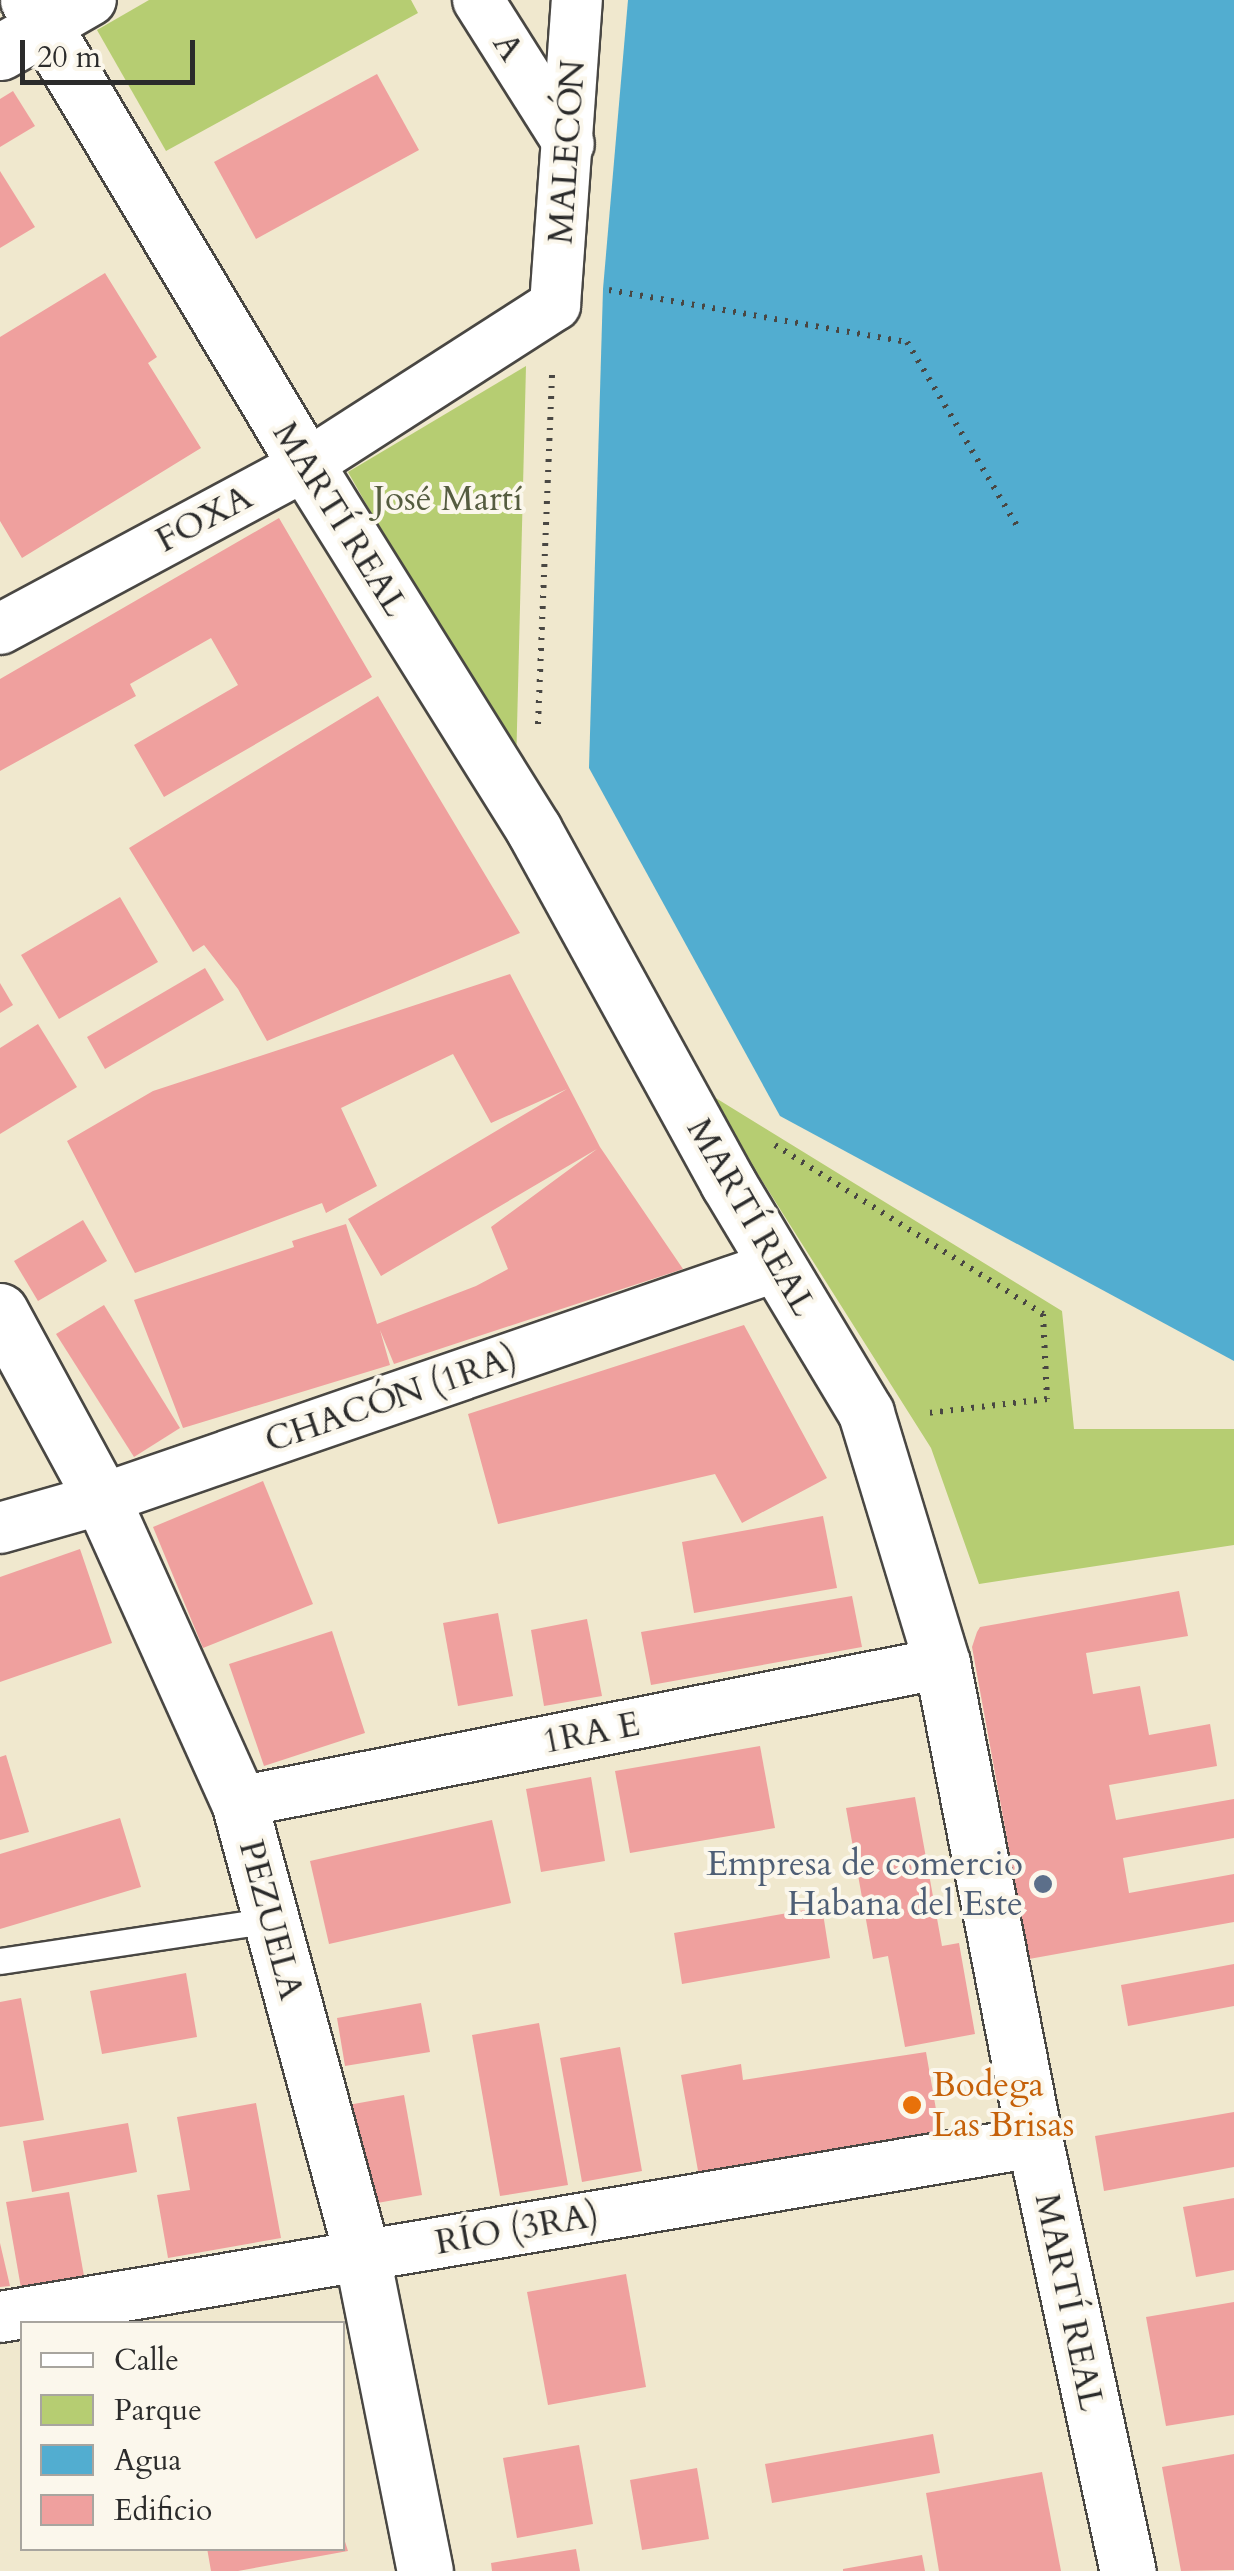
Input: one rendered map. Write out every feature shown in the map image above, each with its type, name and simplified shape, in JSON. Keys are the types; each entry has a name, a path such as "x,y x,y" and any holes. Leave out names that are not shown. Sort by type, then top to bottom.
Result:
{"main road":[{"name":"MARTÍ REAL","path":"24,26 306,464 534,830 728,1182 866,1414 942,1663 1035,2142 1128,2571"},
{"name":"PEZUELA","path":"0,1311 102,1499 239,1802 362,2256 425,2571"}],"street":[{"path":"24,26 91,0"},
{"name":"A","path":"478,0 570,144"},
{"name":"MALECÓN","path":"555,304 570,144 577,0"},
{"name":"FOXA","path":"0,628 306,464 555,304"},
{"name":"CHACÓN (1RA)","path":"0,1528 102,1499 780,1265"},
{"name":"1RA E","path":"239,1802 942,1663"},
{"name":"RÍO (3RA)","path":"0,2317 1035,2142"}],"lane":[{"path":"0,1962 271,1920"}],"path":[{"path":"603,289 907,342 1017,526"},
{"path":"538,732 555,304"},
{"path":"762,1137 1043,1314 1047,1399 923,1414"}],"green space":[{"path":"149,0 411,0 418,13 166,151 97,30"},
{"name":"José Martí","path":"526,366 516,768 348,472"},
{"path":"706,1092 1062,1311 1074,1429 1234,1429 1234,1545 979,1584 931,1448"}],"water":[{"path":"628,0 1234,0 1234,1361 780,1116 589,768 603,289"}],"building":[{"path":"377,74 419,150 256,239 214,162"},
{"path":"13,91 35,126 0,147 0,99"},
{"path":"0,171 35,227 0,248"},
{"path":"105,273 157,357 148,363 201,448 22,558 0,521 0,337"},
{"path":"279,518 372,677 164,797 134,745 238,685 211,638 130,684 136,696 0,771 0,679"},
{"path":"378,696 520,933 267,1041 238,989 204,945 193,952 129,848"},
{"path":"120,897 158,962 59,1019 21,955"},
{"path":"205,968 224,1000 105,1069 87,1037"},
{"path":"510,974 600,1147 683,1269 394,1364 380,1330 390,1365 183,1428 134,1300 294,1247 292,1241 346,1224 377,1324 476,1286 508,1269 491,1227 597,1149 381,1276 348,1219 567,1089 491,1123 453,1054 341,1108 377,1186 326,1213 322,1203 135,1273 67,1141 153,1091"},
{"path":"0,983 13,1005 0,1013"},
{"path":"38,1024 77,1087 0,1134 0,1048"},
{"path":"83,1220 107,1261 38,1301 14,1261"},
{"path":"104,1305 180,1428 134,1457 56,1334"},
{"path":"744,1325 827,1478 742,1523 715,1474 498,1524 468,1414"},
{"path":"263,1481 313,1604 203,1648 153,1527"},
{"path":"823,1516 837,1588 694,1613 682,1542"},
{"path":"80,1549 112,1643 0,1682 0,1577"},
{"path":"1179,1591 1188,1636 1086,1653 1093,1694 1140,1686 1149,1735 1210,1724 1217,1766 1109,1785 1116,1820 1234,1799 1234,1838 1123,1858 1129,1893 1234,1874 1234,1922 1029,1959 972,1647 977,1632 980,1627"},
{"path":"852,1596 862,1647 651,1685 641,1632"},
{"path":"498,1613 513,1696 458,1706 443,1623"},
{"path":"587,1619 602,1696 544,1706 531,1630"},
{"path":"332,1631 365,1733 264,1766 229,1664"},
{"path":"760,1746 775,1828 630,1853 615,1771"},
{"path":"6,1755 29,1832 0,1840 0,1757"},
{"path":"591,1777 605,1861 541,1872 526,1789"},
{"path":"915,1797 942,1946 959,1943 975,2034 905,2047 888,1956 873,1959 846,1808"},
{"path":"120,1818 141,1887 0,1929 0,1854"},
{"path":"492,1820 511,1903 329,1944 310,1861"},
{"path":"822,1907 830,1958 682,1984 674,1933"},
{"path":"1234,1964 1234,2006 1128,2026 1121,1985"},
{"path":"186,1973 197,2037 102,2054 90,1991"},
{"path":"21,1998 44,2120 0,2127 0,2002"},
{"path":"421,2003 430,2052 345,2066 337,2018"},
{"path":"539,2023 568,2185 500,2196 472,2035"},
{"path":"620,2047 642,2171 582,2182 560,2058"},
{"path":"926,2052 941,2138 700,2182 681,2075 741,2064 743,2080"},
{"path":"404,2095 422,2195 366,2205 348,2105"},
{"path":"256,2103 281,2238 168,2258 157,2195 190,2190 177,2117"},
{"path":"1234,2112 1234,2167 1104,2191 1095,2136"},
{"path":"128,2123 137,2172 32,2192 23,2141"},
{"path":"69,2192 84,2276 21,2288 6,2202"},
{"path":"1234,2198 1234,2270 1196,2277 1183,2207"},
{"path":"0,2243 10,2286 0,2287"},
{"path":"626,2274 646,2387 548,2405 527,2292"},
{"path":"1234,2302 1234,2415 1166,2426 1146,2317"},
{"path":"933,2434 940,2473 772,2503 765,2464"},
{"path":"579,2445 593,2524 517,2538 503,2458"},
{"path":"1234,2454 1234,2570 1181,2571 1162,2467"},
{"path":"697,2468 709,2539 642,2550 630,2480"},
{"path":"1042,2472 1061,2571 939,2571 926,2493"},
{"path":"345,2542 348,2551 238,2571 211,2571 208,2551 345,2551"},
{"path":"576,2549 580,2571 492,2571 491,2563"},
{"path":"922,2555 925,2571 843,2571 843,2569"}],"place":[{"name":"Empresa de comercio Habana del Este","path":"1043,1884"},
{"name":"Bodega Las Brisas","path":"912,2105"}]}
